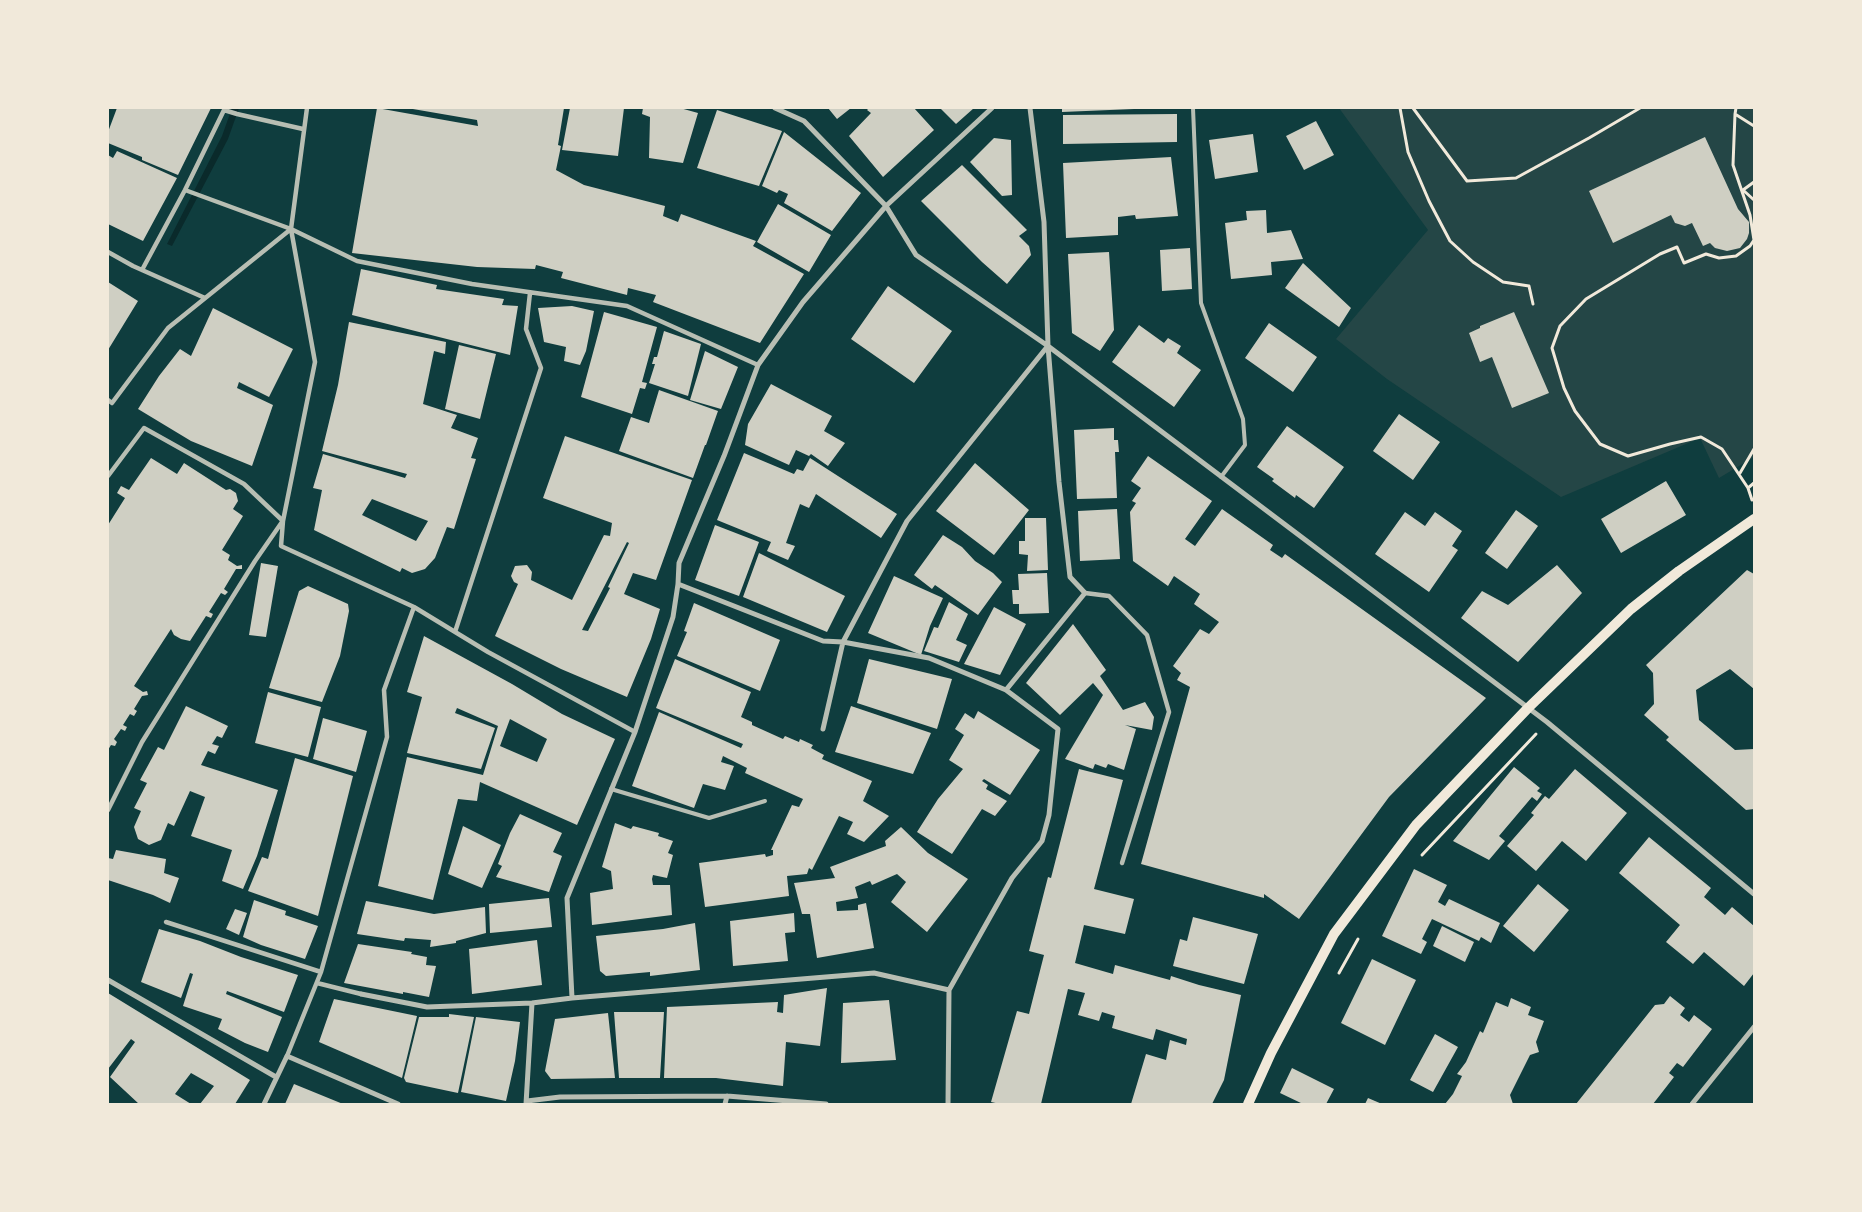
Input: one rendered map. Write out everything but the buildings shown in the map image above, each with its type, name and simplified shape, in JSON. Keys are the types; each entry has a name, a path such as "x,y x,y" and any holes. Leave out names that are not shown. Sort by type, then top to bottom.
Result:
{"main road":[{"path":"1248,1104 1271,1053 1334,934 1416,825 1528,708 1631,610 1679,572 1754,519"}],"street":[{"path":"307,108 291,230 315,362 283,521 281,546 414,607 634,732"},
{"path":"775,108 804,122 886,206 916,255 1048,346 1547,722 1754,894"},
{"path":"572,998 567,898 634,732 672,617 678,584 679,563 724,456 758,364 803,302 886,206 992,108"},
{"path":"1030,108 1044,222 1048,346 1059,482 1070,577 1085,593 1109,596 1147,635 1169,712 1122,863"},
{"path":"142,270 185,190 224,109 237,114 303,129"},
{"path":"185,190 291,230 357,261 472,284 627,306 758,364"},
{"path":"108,400 112,403 168,328 291,230"},
{"path":"108,252 133,266 205,298"},
{"path":"455,632 541,368 526,329 530,293"},
{"path":"824,729 843,642 907,521 1048,346"},
{"path":"108,476 144,428 244,484 283,521"},
{"path":"108,810 142,742 255,561 283,521"},
{"path":"678,584 822,641 843,642 929,658 1006,690 1058,729 1049,815 1042,841 1012,878 949,990 948,1104"},
{"path":"1006,690 1085,593"},
{"path":"264,1104 287,1056 321,972 387,737 384,690 414,607"},
{"path":"166,922 321,972"},
{"path":"317,983 427,1008 532,1003 874,973 949,990"},
{"path":"108,980 276,1078"},
{"path":"532,1003 526,1103 560,1097 727,1096 826,1104"},
{"path":"1692,1104 1754,1027"},
{"path":"287,1056 398,1104"},
{"path":"725,1104 727,1096"}],"lane":[{"path":"1193,108 1201,302 1243,419 1245,445 1221,477"},
{"path":"611,789 709,818 765,802"}],"path":[{"path":"1400,108 1408,152 1429,202 1450,241 1472,262 1503,282 1529,286 1533,304"},
{"path":"1413,108 1467,181 1516,178 1640,108"},
{"path":"1736,108 1733,164 1748,205 1754,232 1754,240 1750,246 1736,256 1719,258 1706,254 1684,262 1677,247 1660,254 1586,298 1560,326 1552,348 1564,388 1575,411 1600,444 1628,456 1701,437 1722,449 1740,473 1748,488 1754,483"},
{"path":"1735,114 1754,126"},
{"path":"1743,190 1754,182"},
{"path":"1743,190 1754,200"},
{"path":"1740,473 1754,449"},
{"path":"1417,860 1547,722"},
{"path":"1335,981 1359,938"}],"shaded area":[{"path":"232,108 239,108 228,139 172,246 167,244 222,136"},
{"path":"1339,108 1754,108 1754,457 1719,478 1700,438 1561,497 1387,379 1336,339 1428,230"}]}
